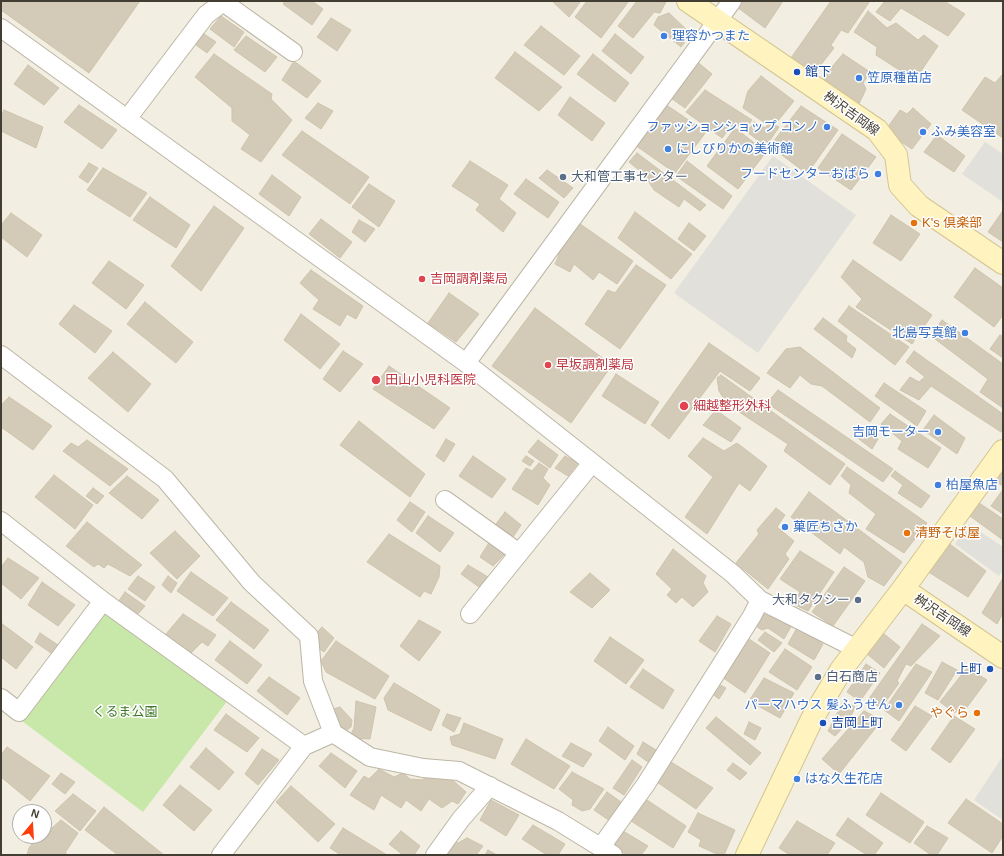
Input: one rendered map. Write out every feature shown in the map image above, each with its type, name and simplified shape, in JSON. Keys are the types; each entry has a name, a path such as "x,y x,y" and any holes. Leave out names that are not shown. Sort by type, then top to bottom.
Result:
{"main road":[{"name":"桝沢吉岡線","path":"688,1 877,130 896,155 900,185 919,206 1003,263"},
{"name":"桝沢吉岡線","path":"1003,451 903,589 1003,657"},
{"path":"747,855 812,719 841,670 903,589"}],"street":[{"path":"466,363 732,1"},
{"path":"127,119 206,15 223,2 294,52"},
{"path":"1,28 466,363 733,574 760,600 857,649"},
{"path":"1,355 165,479 252,583 309,636 313,681 333,733 370,757 423,768 459,771 558,821 607,851 646,784 752,616 760,600"},
{"path":"470,614 592,463"},
{"path":"445,500 519,553"},
{"path":"1,521 103,601 304,746"},
{"path":"1,698 19,712 103,601"},
{"path":"220,855 304,746 333,733"},
{"path":"435,855 461,819 490,786"}],"green space":[{"name":"くるま公園","path":"105,612 228,700 143,812 22,721"}],"shaded area":[{"path":"985,142 1003,154 1003,202 962,174"},
{"path":"773,156 856,215 758,353 674,293"},
{"path":"969,524 1003,547 1003,570 999,576 955,544"},
{"path":"1003,756 1003,820 974,800"}],"building":[{"path":"1,1 140,1 89,73 1,10"},
{"path":"285,1 312,1 323,9 312,25 283,4"},
{"path":"552,1 581,1 569,17"},
{"path":"587,1 629,1 601,38 575,17"},
{"path":"637,1 666,2 660,13 654,12 633,38 618,26"},
{"path":"741,1 783,1 765,28 737,7"},
{"path":"831,1 870,1 848,33 841,30 831,45 834,48 820,66 810,72 791,58"},
{"path":"885,1 944,1 965,14 948,36 901,8 890,21 876,12"},
{"path":"868,11 887,28 896,23 918,40 924,35 938,46 915,80 876,55 877,47 854,32"},
{"path":"669,13 691,34 681,47 654,25 658,17"},
{"path":"221,16 244,32 234,47 210,29"},
{"path":"331,18 351,30 337,51 317,37"},
{"path":"541,26 580,56 564,75 524,45"},
{"path":"204,34 216,42 207,53 196,45"},
{"path":"615,34 644,57 631,74 602,51"},
{"path":"246,36 277,57 265,72 234,50"},
{"path":"515,52 562,87 539,111 495,78"},
{"path":"214,54 272,94 271,99 292,120 261,162 241,149 250,135 232,121 232,108 195,77"},
{"path":"593,54 629,83 615,102 577,74"},
{"path":"843,54 870,72 863,83 866,89 857,108 820,81"},
{"path":"695,60 712,74 685,108 668,96"},
{"path":"294,61 321,81 307,98 282,80"},
{"path":"28,65 59,88 44,105 14,84"},
{"path":"1003,74 1003,138 962,110 985,77 995,83"},
{"path":"761,76 794,101 777,122 771,119 765,123 743,108 748,91"},
{"path":"705,90 752,120 745,129 734,123 722,138 686,112"},
{"path":"570,97 605,123 592,141 558,115"},
{"path":"318,103 333,111 321,129 305,118"},
{"path":"665,104 706,132 675,173 635,145"},
{"path":"79,105 117,130 102,149 64,122"},
{"path":"801,106 838,130 807,174 770,146"},
{"path":"913,108 931,124 912,149 885,131 900,110 907,114"},
{"path":"4,110 43,127 36,148 1,131 1,117"},
{"path":"754,122 765,128 769,123 779,127 766,146 747,132"},
{"path":"735,128 766,152 738,189 707,166"},
{"path":"302,131 369,177 350,204 282,155"},
{"path":"842,134 876,157 851,190 818,168"},
{"path":"937,135 965,156 954,172 924,152"},
{"path":"637,153 706,205 700,211 684,199 679,207 654,190 644,174 629,162"},
{"path":"470,161 508,185 499,199 516,213 503,232 476,210 480,204 452,186"},
{"path":"687,161 732,196 723,209 676,176"},
{"path":"89,163 98,168 88,183 79,177"},
{"path":"103,168 147,193 130,217 87,190"},
{"path":"547,170 573,188 564,198 539,178"},
{"path":"272,175 301,197 289,216 259,194"},
{"path":"526,179 559,202 548,218 514,194"},
{"path":"369,184 395,201 379,227 352,207"},
{"path":"150,197 190,225 176,248 133,220"},
{"path":"214,206 244,228 201,291 171,266"},
{"path":"635,212 692,254 671,279 618,238"},
{"path":"1002,212 1003,213 1003,242 988,232"},
{"path":"11,213 42,235 27,257 1,237 1,225"},
{"path":"891,215 920,234 901,261 873,243"},
{"path":"321,219 352,242 340,258 309,234"},
{"path":"359,220 375,229 365,242 352,232"},
{"path":"576,221 633,261 617,284 599,272 593,280 574,264 570,272 555,264 559,255 554,251"},
{"path":"689,223 706,236 694,251 678,239"},
{"path":"853,260 932,315 912,344 856,307 862,299 841,277"},
{"path":"109,261 144,285 126,309 92,283"},
{"path":"636,265 666,285 620,349 585,324 608,290 615,293"},
{"path":"975,268 1003,288 1003,315 994,327 954,297"},
{"path":"311,270 363,306 356,319 347,314 340,326 313,309 319,300 300,283"},
{"path":"449,293 479,314 456,342 428,323"},
{"path":"145,302 193,342 176,363 127,324"},
{"path":"74,305 112,331 95,353 59,324"},
{"path":"849,306 909,347 895,365 838,321"},
{"path":"535,308 612,365 571,423 492,366"},
{"path":"301,314 340,344 320,369 284,340"},
{"path":"823,318 847,336 846,341 856,349 852,358 814,329"},
{"path":"942,320 1003,364 1003,408 980,392 988,379 931,336"},
{"path":"1000,335 1003,337 1003,358 990,349"},
{"path":"709,343 760,378 750,391 720,371 669,439 651,425"},
{"path":"800,347 880,408 870,422 822,386 811,384 800,375 790,388 767,373 786,349"},
{"path":"343,351 363,364 340,392 323,379"},
{"path":"914,351 1003,414 1003,429 1001,432 931,386 919,400 900,390 910,377 919,382 925,377 906,362"},
{"path":"113,352 151,384 128,412 88,378"},
{"path":"389,366 450,408 434,429 373,389"},
{"path":"616,374 659,402 645,424 602,396"},
{"path":"721,375 845,464 830,485 784,451 788,444 727,404 719,391 717,378"},
{"path":"884,383 926,411 917,426 875,396"},
{"path":"778,390 893,469 883,482 767,403"},
{"path":"9,397 52,426 33,450 1,427 1,405"},
{"path":"716,410 741,428 731,442 703,425"},
{"path":"890,414 941,448 928,468 898,449 902,441 881,424"},
{"path":"934,415 965,438 957,454 923,430"},
{"path":"359,421 425,474 410,497 340,445"},
{"path":"860,430 878,439 872,449 855,436"},
{"path":"703,438 724,451 737,443 767,466 750,491 739,483 707,534 685,517 713,477 688,456"},
{"path":"446,439 455,444 444,462 436,456"},
{"path":"87,440 128,469 110,486 63,451 71,443 78,447"},
{"path":"538,440 558,455 550,468 528,452"},
{"path":"473,456 506,479 492,498 459,476"},
{"path":"526,456 534,461 530,466 522,461"},
{"path":"565,456 578,463 568,476 555,468"},
{"path":"539,463 548,469 543,478 550,485 538,505 512,489 526,468 532,471"},
{"path":"1003,465 1003,486 990,478"},
{"path":"847,467 927,523 904,553 866,529 876,514 849,493 851,485 841,476"},
{"path":"895,471 930,496 921,508 898,493 903,485 891,476"},
{"path":"54,475 93,505 75,529 35,497"},
{"path":"127,476 159,500 142,519 109,493"},
{"path":"93,488 104,496 97,504 86,496"},
{"path":"1003,491 1003,514 991,506"},
{"path":"809,492 902,562 884,586 868,577 864,562 844,547 840,554 791,517"},
{"path":"410,502 425,512 412,532 397,520"},
{"path":"979,503 1003,519 1003,540 970,516"},
{"path":"776,508 785,515 777,527 794,541 785,554 789,559 768,589 736,563 759,534 757,530"},
{"path":"505,512 521,525 513,537 496,524"},
{"path":"428,516 454,533 440,552 416,533"},
{"path":"87,522 142,565 130,576 108,564 104,568 98,564 94,567 66,546"},
{"path":"175,531 200,556 177,579 150,553"},
{"path":"389,534 440,566 439,577 431,594 424,591 420,597 367,562"},
{"path":"490,541 507,552 493,566 480,557"},
{"path":"947,542 986,571 968,597 927,571"},
{"path":"673,549 706,576 703,583 708,592 693,607 682,597 676,603 667,595 672,589 656,574"},
{"path":"800,551 834,572 808,611 793,604 800,592 780,579"},
{"path":"8,558 39,578 21,599 1,583 1,567"},
{"path":"468,565 488,577 479,587 461,574"},
{"path":"844,567 865,581 833,626 812,612"},
{"path":"191,572 228,598 213,616 177,591"},
{"path":"590,573 610,590 592,608 570,592"},
{"path":"138,576 155,587 145,601 128,589"},
{"path":"168,576 177,583 171,593 162,585"},
{"path":"1003,578 1003,613 997,624 982,613"},
{"path":"42,582 75,605 58,626 28,605"},
{"path":"125,592 145,606 137,615 118,602"},
{"path":"231,602 269,630 254,649 216,620"},
{"path":"183,614 216,635 208,646 202,642 191,653 166,634"},
{"path":"763,614 792,625 784,639 768,628 762,630 754,625"},
{"path":"717,616 731,624 715,652 699,641"},
{"path":"419,620 441,632 419,661 400,646"},
{"path":"1,623 33,647 16,669 1,657"},
{"path":"922,624 940,636 911,666 906,664 897,681 899,683 881,708 868,700"},
{"path":"322,627 334,638 324,652 318,648 313,637"},
{"path":"797,628 823,644 814,660 788,644"},
{"path":"765,632 782,643 774,652 758,640"},
{"path":"40,633 58,645 51,653 35,642"},
{"path":"883,633 900,647 884,668 867,654"},
{"path":"610,637 644,660 626,684 594,661"},
{"path":"746,637 770,653 745,693 722,677"},
{"path":"230,641 262,665 247,684 215,660"},
{"path":"336,641 389,676 375,699 326,672 321,661"},
{"path":"785,649 812,667 797,690 769,672"},
{"path":"942,662 957,670 938,700 925,693"},
{"path":"866,664 880,673 860,701 847,692"},
{"path":"916,664 932,672 899,721 884,710"},
{"path":"967,668 987,680 965,710 960,706 955,713 940,702"},
{"path":"643,669 674,690 663,709 630,687"},
{"path":"269,677 300,698 287,715 257,691"},
{"path":"764,678 794,693 780,718 749,701"},
{"path":"394,683 440,710 431,731 388,710 384,698"},
{"path":"718,684 726,688 719,699 711,693"},
{"path":"844,700 855,707 849,721 835,736 828,731"},
{"path":"356,701 376,707 370,739 349,738 354,728"},
{"path":"915,706 932,716 906,751 891,740"},
{"path":"340,707 352,720 351,727 343,733 330,710"},
{"path":"864,711 882,720 839,774 822,759"},
{"path":"226,714 259,738 247,752 214,730"},
{"path":"447,714 461,718 454,732 442,725"},
{"path":"954,716 975,729 950,763 931,749"},
{"path":"716,717 761,753 750,765 706,728"},
{"path":"749,722 761,728 755,740 744,734"},
{"path":"464,723 503,739 495,759 452,745 450,737 460,734"},
{"path":"608,727 634,746 625,760 599,741"},
{"path":"526,739 570,766 554,789 511,764"},
{"path":"643,742 656,750 648,762 637,754"},
{"path":"571,743 592,754 583,767 562,756"},
{"path":"7,747 50,776 30,801 1,777 1,755"},
{"path":"206,748 234,772 219,790 190,767"},
{"path":"262,749 279,760 258,785 245,774"},
{"path":"331,753 357,771 345,788 319,766"},
{"path":"632,760 642,767 624,795 613,788"},
{"path":"671,762 713,788 696,809 657,782"},
{"path":"733,763 747,773 740,780 727,770"},
{"path":"379,769 394,777 403,773 410,779 422,780 430,774 449,777 466,792 458,804 452,801 442,808 429,799 421,811 406,800 401,808 381,795 374,810 350,795 364,776 369,779"},
{"path":"572,772 604,789 590,809 582,811 572,805 573,800 559,789"},
{"path":"61,773 75,782 65,794 52,784"},
{"path":"180,785 212,810 194,831 163,805"},
{"path":"291,786 335,824 318,842 276,802"},
{"path":"607,792 621,802 610,821 594,810"},
{"path":"881,793 924,822 910,843 866,815"},
{"path":"73,794 96,811 80,831 55,811"},
{"path":"644,798 686,826 673,848 628,819"},
{"path":"966,799 1003,824 1003,836 992,853 948,823"},
{"path":"491,800 519,815 506,836 480,820"},
{"path":"104,807 164,855 118,855 85,830"},
{"path":"698,813 735,830 724,855 719,855 699,846 701,840 688,832"},
{"path":"848,818 883,843 874,855 867,855 836,835"},
{"path":"61,820 78,833 65,853 68,855 27,855 32,844 52,844 52,828"},
{"path":"797,821 835,843 827,855 790,855 779,848"},
{"path":"533,825 565,844 558,855 547,855 522,839"},
{"path":"927,826 948,838 937,855 931,855 914,843"},
{"path":"343,828 387,855 341,855 330,848"},
{"path":"401,831 420,846 414,855 403,855 389,844"},
{"path":"623,831 648,846 641,855 627,855 610,845"},
{"path":"467,838 483,846 476,855 449,855 445,853 452,840 458,843"},
{"path":"488,850 497,855 485,855"}],"place":[{"name":"理容かつまた","path":"664,36"},
{"name":"館下","path":"797,72"},
{"name":"笠原種苗店","path":"859,78"},
{"name":"ファッションショップ コンノ","path":"827,127"},
{"name":"ふみ美容室","path":"923,132"},
{"name":"にしぴりかの美術館","path":"668,149"},
{"name":"フードセンターおばら","path":"878,174"},
{"name":"大和管工事センター","path":"563,177"},
{"name":"K's 倶楽部","path":"914,223"},
{"name":"吉岡調剤薬局","path":"422,279"},
{"name":"北島写真館","path":"965,333"},
{"name":"早坂調剤薬局","path":"548,365"},
{"name":"田山小児科医院","path":"376,380"},
{"name":"細越整形外科","path":"684,406"},
{"name":"吉岡モーター","path":"938,432"},
{"name":"柏屋魚店","path":"938,485"},
{"name":"菓匠ちさか","path":"785,527"},
{"name":"清野そば屋","path":"907,533"},
{"name":"大和タクシー","path":"858,600"},
{"name":"上町","path":"990,669"},
{"name":"白石商店","path":"818,677"},
{"name":"パーマハウス 髪ふうせん","path":"899,705"},
{"name":"やぐら","path":"977,713"},
{"name":"吉岡上町","path":"823,723"},
{"name":"はな久生花店","path":"797,779"}]}
